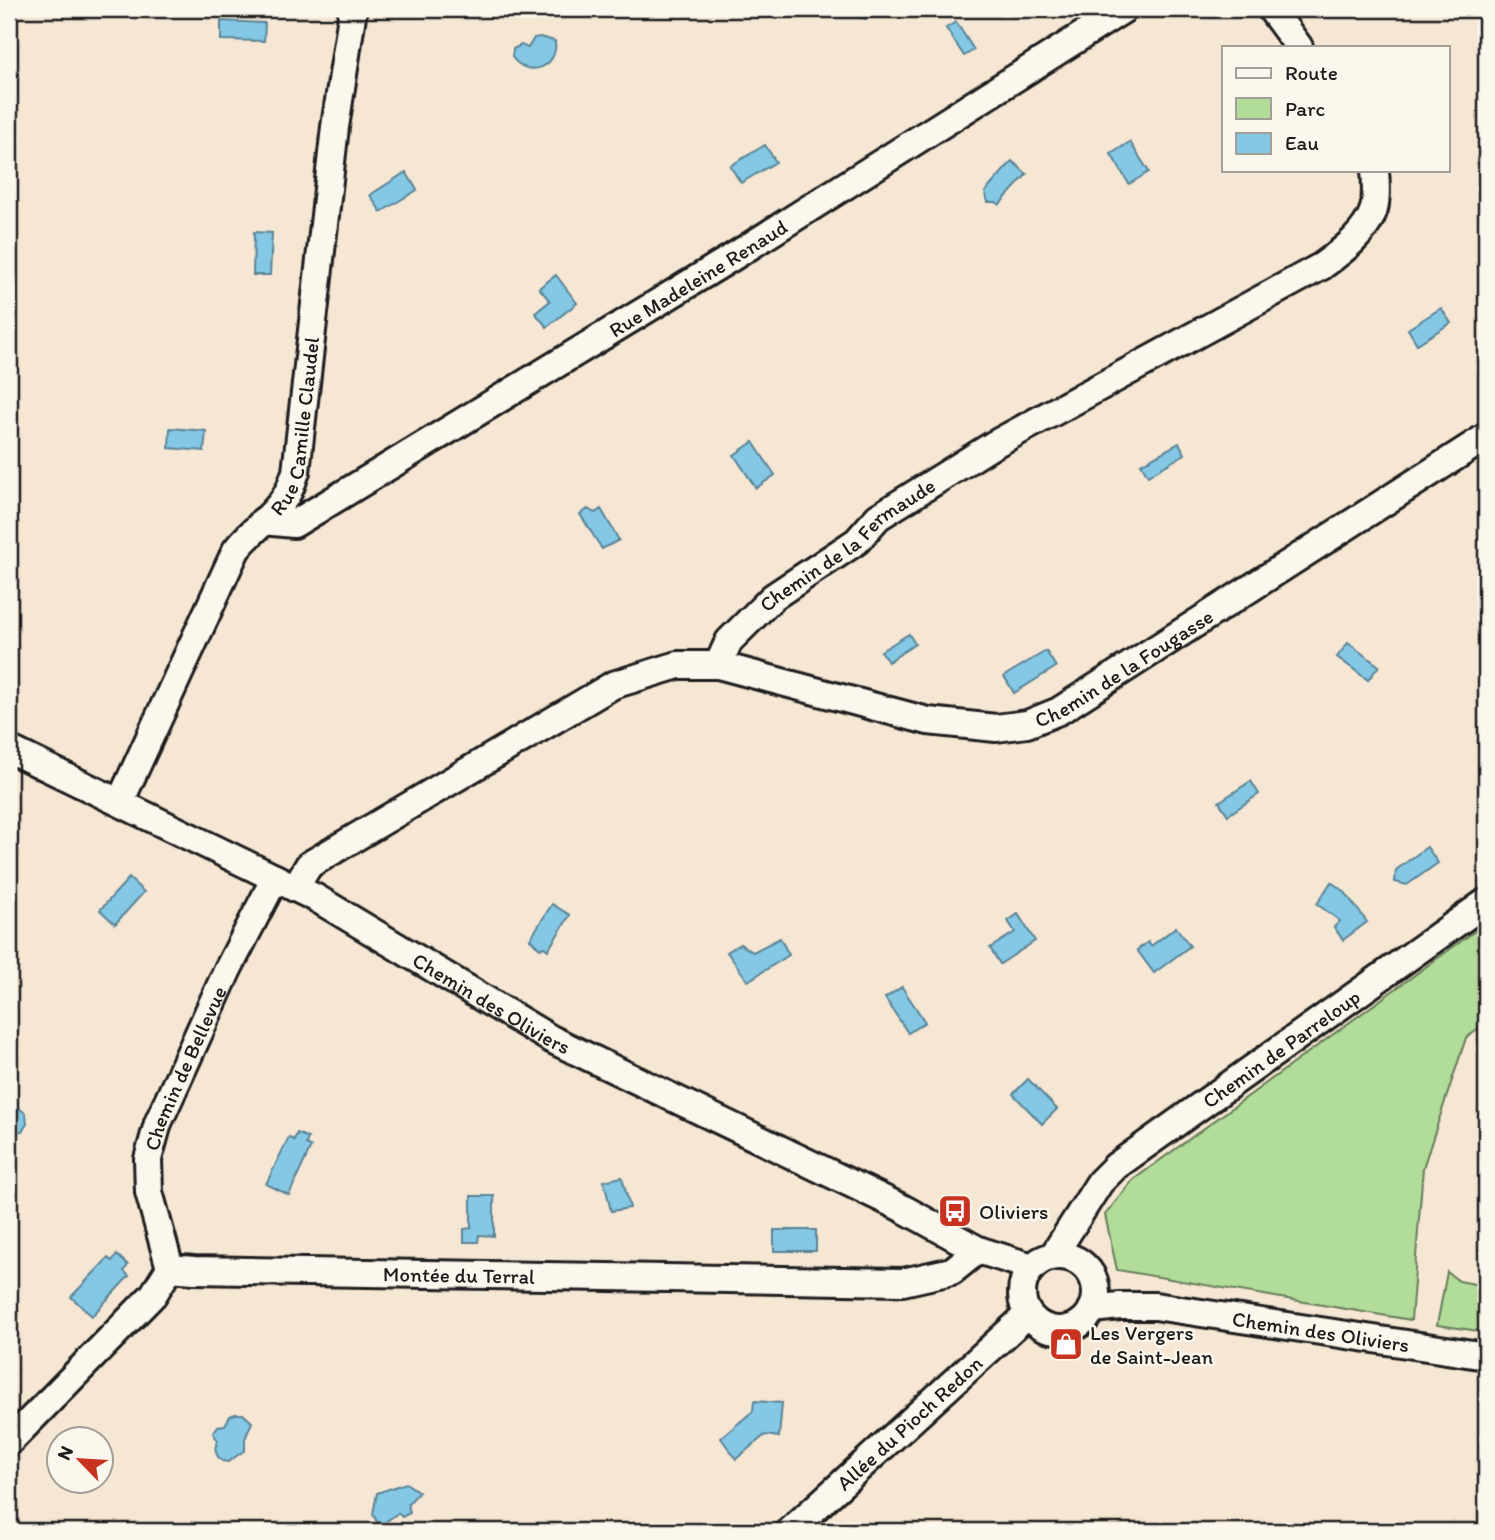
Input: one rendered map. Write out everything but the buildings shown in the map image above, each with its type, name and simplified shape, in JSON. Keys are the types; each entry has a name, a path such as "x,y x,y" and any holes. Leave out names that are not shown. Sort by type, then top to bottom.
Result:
{"street":[{"name":"Rue Camille Claudel","path":"120,802 236,550 288,494 296,472 335,127 353,9"},
{"name":"Rue Madeleine Renaud","path":"263,521 293,524 731,258 1124,9"},
{"path":"1271,9 1298,46"},
{"name":"Chemin de la Fermaude","path":"718,665 729,641 773,597 857,541 878,517 993,445 1322,266 1343,250 1362,229 1374,210 1375,172"},
{"name":"Chemin de la Fougasse","path":"718,665 928,721 986,728 1027,724 1059,711 1486,437"},
{"path":"285,883 309,865 614,685 678,665 718,665"},
{"name":"Chemin des Oliviers","path":"9,749 327,904 551,1040 902,1208 978,1250 1043,1261 1065,1256 1077,1260 1090,1274 1155,1306"},
{"name":"Chemin de Bellevue","path":"170,1268 149,1192 148,1159 158,1123 228,969 285,883"},
{"name":"Chemin de Parreloup","path":"1043,1261 1086,1205 1100,1182 1116,1166 1486,902"},
{"path":"1086,1205 1090,1274 1095,1300 1092,1309"},
{"name":"Chemin des Oliviers","path":"978,1250 1025,1303 1036,1322 1057,1330 1079,1324 1092,1309 1155,1306 1486,1356"},
{"name":"Montée du Terral","path":"170,1268 903,1282 952,1271 978,1250"},
{"path":"1025,1303 1023,1283 1043,1261"},
{"path":"9,1442 153,1295 170,1268"},
{"name":"Allée du Pioch Redon","path":"790,1531 1025,1303"}],"green space":[{"path":"1486,923 1486,1024 1466,1038 1423,1168 1411,1320 1117,1270 1105,1215 1133,1180"},
{"path":"1447,1272 1459,1281 1486,1286 1486,1332 1437,1325"}],"water":[{"path":"839,9 868,9 866,19 843,13"},
{"path":"221,21 265,23 264,41 221,40"},
{"path":"956,22 974,50 964,56 946,28"},
{"path":"534,38 555,41 552,58 547,64 533,69 518,64 512,57 513,49 521,45 528,48"},
{"path":"1130,142 1149,172 1129,184 1111,154"},
{"path":"765,145 776,162 741,183 730,166"},
{"path":"1012,161 1027,174 999,205 996,202 988,202 985,192"},
{"path":"406,172 417,190 381,212 370,195"},
{"path":"254,232 272,233 270,275 253,275"},
{"path":"556,275 577,303 547,327 535,313 550,301 539,288"},
{"path":"1441,308 1451,323 1417,344 1408,329"},
{"path":"170,428 206,431 204,451 169,448"},
{"path":"753,442 775,475 756,488 734,455"},
{"path":"1179,443 1185,454 1148,476 1141,464"},
{"path":"588,509 595,513 601,509 619,540 602,549 580,514"},
{"path":"909,634 915,644 888,662 881,651"},
{"path":"1348,643 1379,666 1368,680 1337,657"},
{"path":"1046,651 1056,667 1014,693 1004,676"},
{"path":"1251,781 1259,794 1228,815 1219,802"},
{"path":"1427,847 1438,863 1407,885 1395,882 1396,870"},
{"path":"129,878 144,892 115,924 100,910"},
{"path":"1331,882 1344,891 1367,922 1343,940 1334,927 1340,921 1317,904"},
{"path":"552,904 570,915 548,950 544,947 540,949 530,939"},
{"path":"1018,914 1035,941 1000,964 990,948 1015,932 1008,921"},
{"path":"1176,927 1190,946 1154,973 1137,950 1148,942 1151,946"},
{"path":"780,938 789,955 748,981 727,952 740,944 753,952"},
{"path":"902,987 925,1022 908,1033 885,998"},
{"path":"1028,1079 1057,1109 1042,1124 1013,1094"},
{"path":"9,1107 19,1108 26,1114 27,1124 22,1131 9,1132"},
{"path":"297,1133 308,1138 306,1144 311,1147 289,1195 266,1184 289,1137 294,1140"},
{"path":"622,1177 630,1208 611,1211 604,1181"},
{"path":"471,1196 494,1196 494,1236 479,1235 478,1242 464,1242 464,1229 471,1228"},
{"path":"774,1230 816,1230 816,1251 774,1251"},
{"path":"117,1255 128,1265 124,1271 129,1276 92,1316 71,1297 108,1258 112,1261"},
{"path":"754,1401 782,1403 779,1437 765,1435 736,1459 721,1438 753,1411"},
{"path":"235,1414 243,1414 252,1422 245,1439 245,1450 228,1462 222,1461 216,1452 218,1441 213,1433"},
{"path":"406,1483 419,1492 408,1504 410,1513 402,1517 398,1513 384,1523 377,1522 373,1514 377,1493"}],"place":[{"name":"Oliviers","path":"955,1211"},
{"name":"Les Vergers de Saint-Jean","path":"1066,1344"}]}
